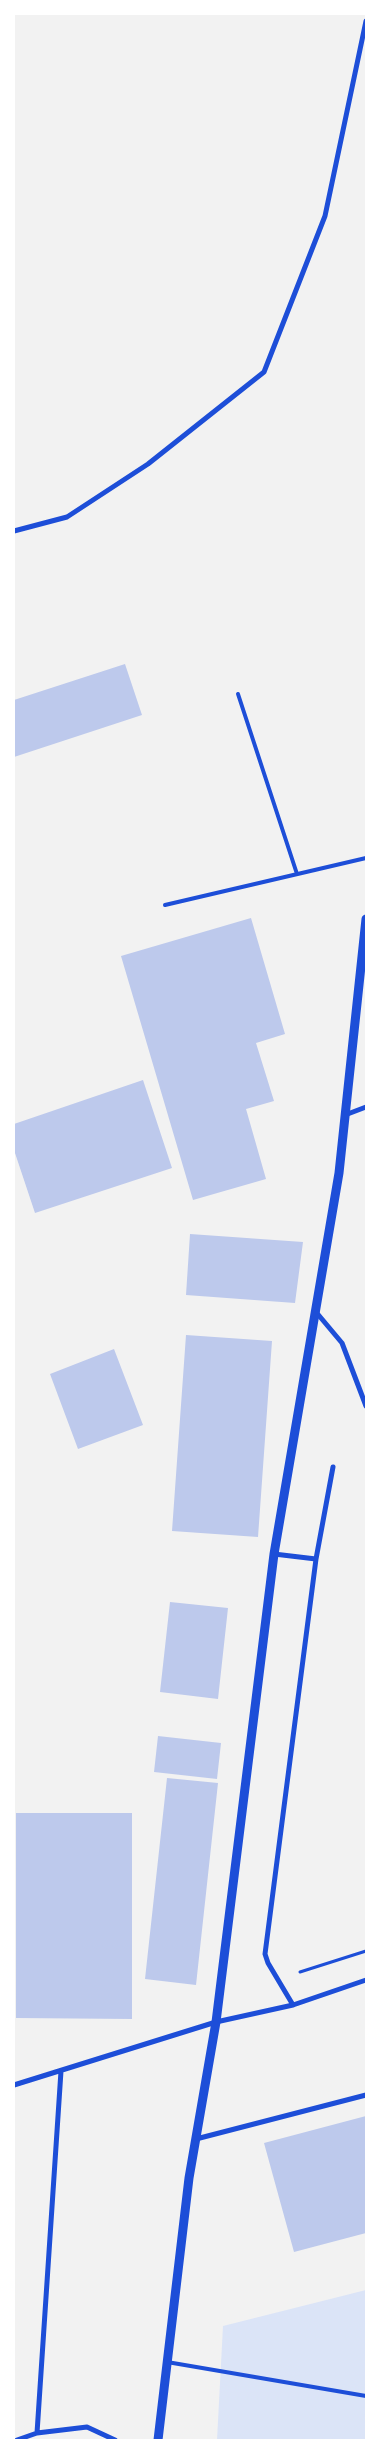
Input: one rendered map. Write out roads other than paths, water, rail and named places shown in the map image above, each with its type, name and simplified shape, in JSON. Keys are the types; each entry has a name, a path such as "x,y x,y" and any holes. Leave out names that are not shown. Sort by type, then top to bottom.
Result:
{"street":[{"path":"14,531 67,517 148,464 264,372 325,216 366,21"},
{"path":"158,2440 188,2178 216,2022 274,1554 339,1173 366,919"},
{"path":"344,1116 366,1107"},
{"path":"316,1312 342,1343 366,1406"},
{"path":"293,2006 265,1954 316,1559 333,1467"},
{"path":"274,1554 316,1559"},
{"path":"14,2085 216,2022 293,2006 366,1980"},
{"path":"37,2433 61,2071"},
{"path":"196,2139 366,2095"},
{"path":"17,2440 37,2433 87,2427 115,2440"}],"lane":[{"path":"238,694 297,874"},
{"path":"166,904 366,858"},
{"path":"167,2362 366,2396"}]}
